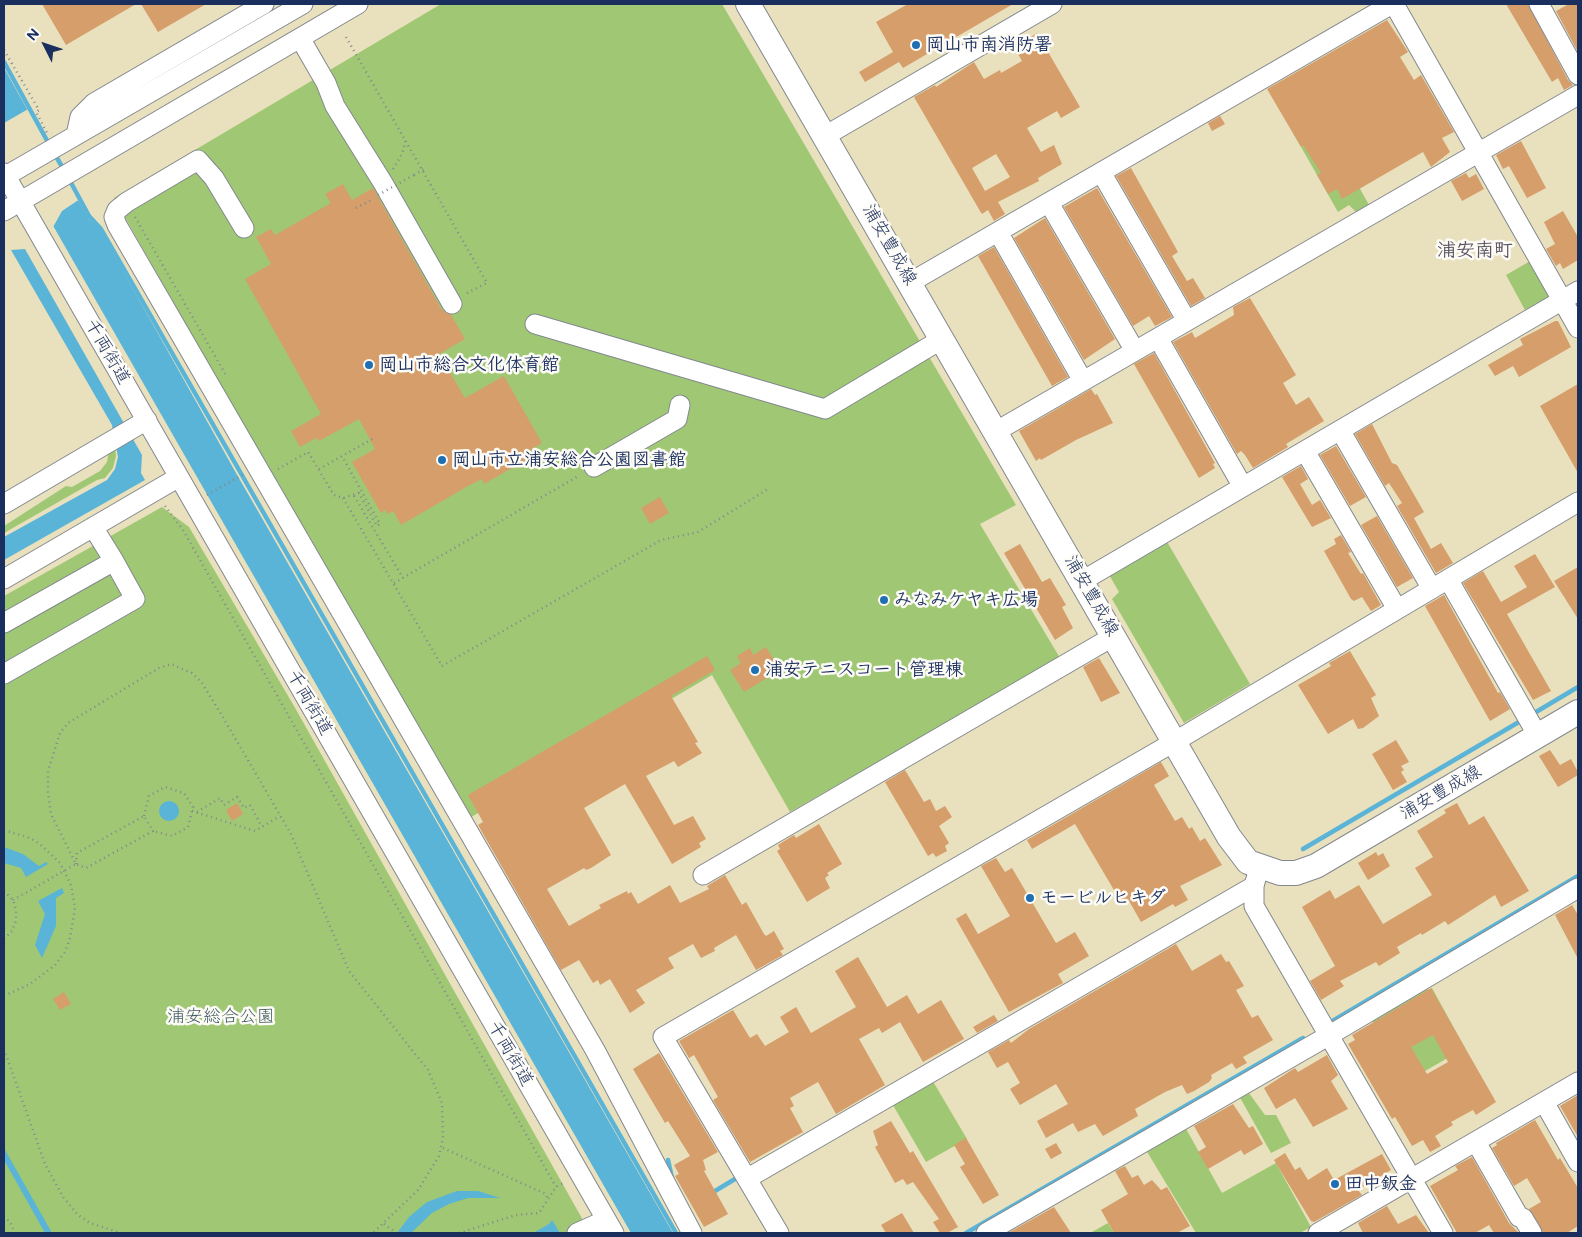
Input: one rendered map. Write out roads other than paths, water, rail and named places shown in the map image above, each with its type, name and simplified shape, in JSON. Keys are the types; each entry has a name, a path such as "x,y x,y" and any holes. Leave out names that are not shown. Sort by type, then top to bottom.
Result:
{"main road":[{"name":"浦安豊成線","path":"748,4 911,282 1174,742 1237,850 1248,862 1257,877 1280,873 1296,873 1316,866 1531,724 1578,712"}],"street":[{"path":"76,135 80,117 94,103 264,4"},
{"path":"7,174 50,140 76,135 303,4"},
{"path":"4,211 358,4"},
{"path":"825,136 1052,4"},
{"path":"911,282 1393,4 1479,153 1570,296 1578,328"},
{"path":"1539,4 1578,75"},
{"path":"300,38 326,83 335,106 457,300"},
{"path":"996,432 1578,95"},
{"path":"244,228 214,178 198,160 127,202 115,213 117,225 594,1050 650,1150 662,1180 692,1233"},
{"path":"1101,172 1187,322"},
{"name":"千両街道","path":"7,174 26,198 179,477 610,1226"},
{"path":"1049,203 1135,351"},
{"path":"998,232 1083,381"},
{"path":"1082,581 1570,296"},
{"path":"535,324 824,408 942,338"},
{"path":"1158,338 1243,487"},
{"path":"594,467 677,419 680,405"},
{"path":"4,504 147,420"},
{"path":"1340,430 1432,588"},
{"path":"1305,451 1397,609"},
{"path":"4,579 179,477"},
{"path":"780,1233 663,1037 1174,742 1578,502"},
{"path":"4,674 135,599 93,527"},
{"path":"4,623 114,561"},
{"path":"1448,579 1531,724"},
{"path":"703,875 1114,636"},
{"path":"748,1178 1257,877"},
{"path":"1257,877 1254,906 1443,1233"},
{"path":"986,1233 1328,1036 1578,888"},
{"path":"1318,1233 1578,1082"},
{"path":"1544,1102 1578,1162"},
{"path":"1476,1142 1519,1216 1523,1218 1532,1233"},
{"path":"577,1233 610,1226"}],"water":[{"path":"4,68 88,218 100,230 236,473 673,1233 631,1233 4,140"},
{"path":"25,249 142,455 141,473 145,480 4,560 4,537 107,480 115,469 118,457 112,425 11,250"},
{"path":"169,801 176,804 179,811 176,818 169,821 162,818 159,811 162,804"},
{"path":"4,847 23,854 39,866 46,862 48,864 26,877 21,868 4,863"},
{"path":"62,888 64,893 56,898 56,926 42,958 35,945 45,914 38,901"},
{"path":"4,1148 52,1233 45,1233 4,1160"},
{"path":"457,1191 478,1191 500,1198 468,1198 449,1204 432,1213 411,1233 397,1233 409,1217 427,1202"},
{"path":"552,1220 560,1233 533,1233 549,1224"}],"waterway":[{"path":"4,62 50,146"},
{"path":"54,153 64,170"},
{"path":"69,179 89,216 101,229 676,1233"},
{"path":"1531,715 1578,687"},
{"path":"1303,849 1524,719"},
{"path":"1328,1021 1329,1023 1578,876"},
{"path":"966,1233 1303,1038"},
{"path":"668,1160 672,1178"},
{"path":"710,1194 735,1179"}],"place":[{"name":"岡山市南消防署","path":"916,45"},
{"name":"岡山市総合文化体育館","path":"369,365"},
{"name":"岡山市立浦安総合公園図書館","path":"442,460"},
{"name":"みなみケヤキ広場","path":"884,600"},
{"name":"浦安テニスコート管理棟","path":"755,670"},
{"name":"モービルヒキダ","path":"1030,898"},
{"name":"田中鈑金","path":"1335,1184"}],"district":[{"name":"浦安南町","path":"1475,251"}],"park label":[{"name":"浦安総合公園","path":"221,1017"}]}
